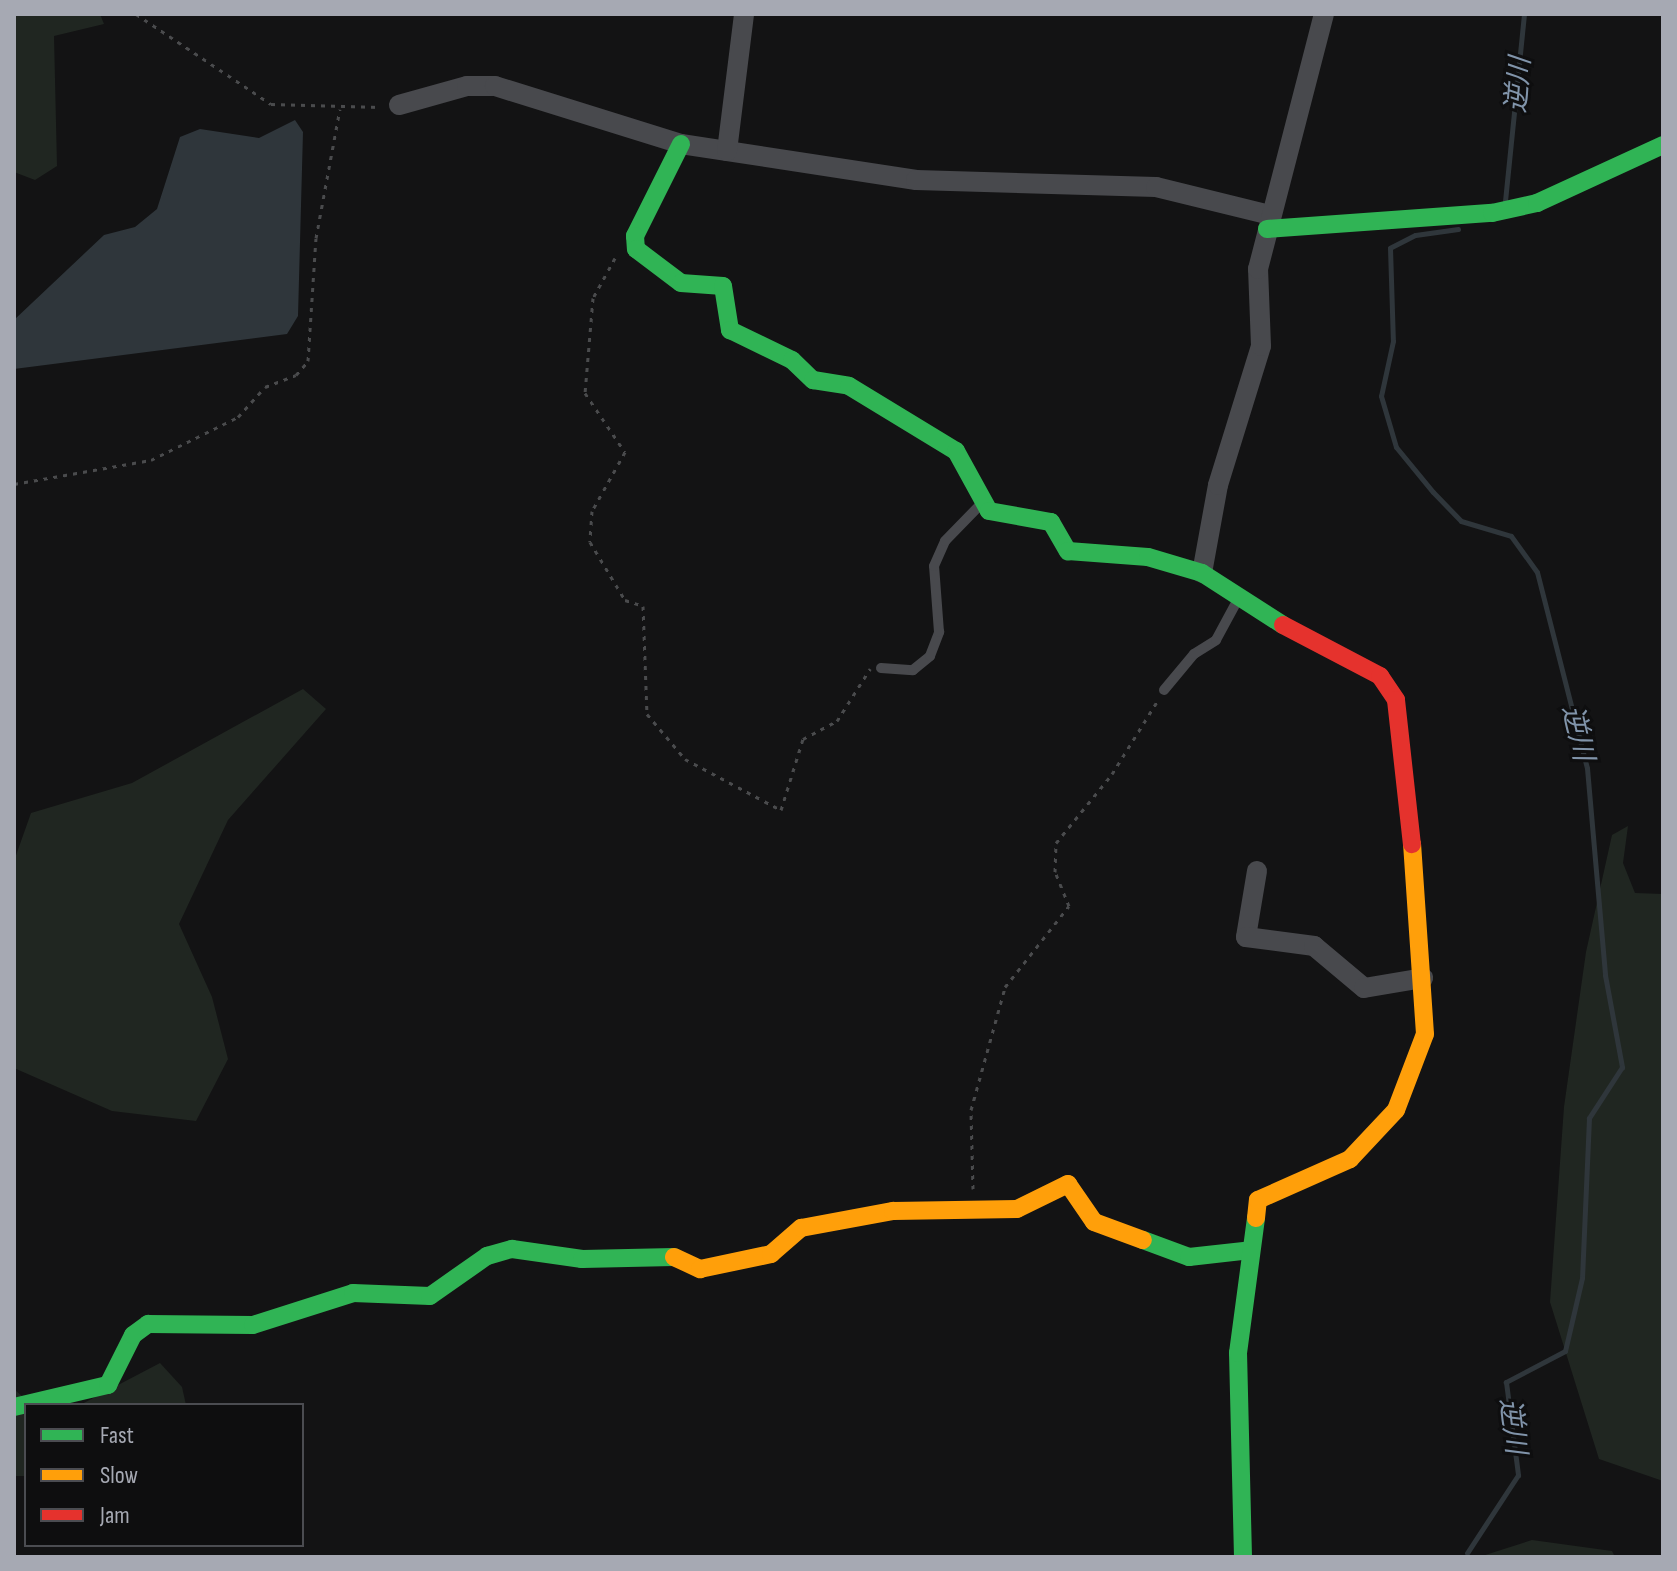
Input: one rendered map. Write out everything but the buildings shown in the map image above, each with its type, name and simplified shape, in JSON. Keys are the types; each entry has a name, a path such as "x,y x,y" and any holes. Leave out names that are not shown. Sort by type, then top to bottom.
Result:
{"street":[{"path":"727,151 744,14"},
{"path":"1202,573 1218,485 1261,346 1258,269 1268,222 1324,14"},
{"path":"399,105 467,86 495,86 681,144 916,180 1156,187 1268,222 1492,213 1537,203 1663,145"},
{"path":"681,144 635,236 636,249 681,283 723,286 730,330 792,360 813,380 849,386 956,451 989,511 1051,522 1068,551 1148,557 1202,573 1238,598 1380,676 1396,700 1423,978 1425,1034 1396,1110 1350,1159 1265,1191 1251,1250 1238,1353 1243,1557"},
{"path":"1257,871 1246,937 1314,946 1364,988 1423,978"},
{"path":"31,1403 108,1385 133,1335 148,1324 253,1325 353,1293 430,1296 487,1256 512,1249 582,1259 671,1256 700,1269 771,1254 801,1228 893,1211 1017,1209 1068,1184 1094,1222 1189,1257 1251,1250"}],"lane":[{"path":"881,668 913,670 930,656 939,632 934,566 945,541 982,503"},
{"path":"1164,690 1194,654 1216,640 1238,598"}],"path":[{"path":"136,14 271,104 340,109 399,105"},
{"path":"14,484 151,460 238,417 265,387 302,368 340,109"},
{"path":"635,236 599,277 585,393 625,452 592,511 590,542 625,600 643,606 647,714 685,759 768,807 786,807 803,739 837,721 865,670 881,668"},
{"path":"975,1212 971,1110 1002,998 1018,965 1069,906 1055,872 1056,843 1112,774 1164,690"}],"shaded area":[{"path":"14,14 100,14 104,24 54,36 57,166 35,180 14,172"},
{"path":"295,120 303,132 298,316 287,334 14,369 14,320 104,235 135,227 157,209 180,137 200,129 259,138"},
{"path":"303,689 326,709 228,820 179,924 212,997 228,1059 196,1121 112,1111 14,1068 14,861 31,813 132,783"},
{"path":"1628,826 1623,863 1635,893 1663,894 1663,1481 1599,1459 1550,1302 1564,1107 1586,952 1612,835"},
{"path":"160,1363 182,1387 186,1403 84,1403"},
{"path":"14,1389 30,1403 24,1403 24,1476 14,1476"},
{"path":"1532,1540 1612,1551 1615,1557 1479,1557"}],"waterway":[{"name":"逆川","path":"1505,201 1524,14"},
{"name":"逆川","path":"1458,229 1415,235 1390,248 1393,341 1381,396 1396,447 1433,492 1461,521 1511,536 1537,572 1587,768 1605,975 1622,1067 1589,1118 1582,1278 1565,1351 1506,1382 1518,1475 1467,1553"}],"traffic: fast":[{"path":"681,144 635,236 636,249 681,283 723,286 730,330 792,360 813,380 849,386 956,451 989,511 1051,522 1068,551 1148,557 1202,573 1283,625"},
{"path":"1267,229 1492,213 1537,203 1663,145"},
{"path":"1243,1557 1238,1353 1256,1218"},
{"path":"1143,1240 1189,1257 1251,1250"},
{"path":"31,1403 108,1385 133,1335 148,1324 253,1325 353,1293 430,1296 487,1256 512,1249 582,1259 674,1257"},
{"path":"14,1407 24,1405"}],"traffic: slow":[{"path":"1256,1218 1258,1200 1350,1159 1396,1110 1425,1034 1412,844"},
{"path":"674,1257 700,1269 771,1254 801,1228 893,1211 1017,1209 1068,1184 1094,1222 1143,1240"}],"traffic: jam":[{"path":"1283,625 1380,676 1396,700 1412,844"}]}
